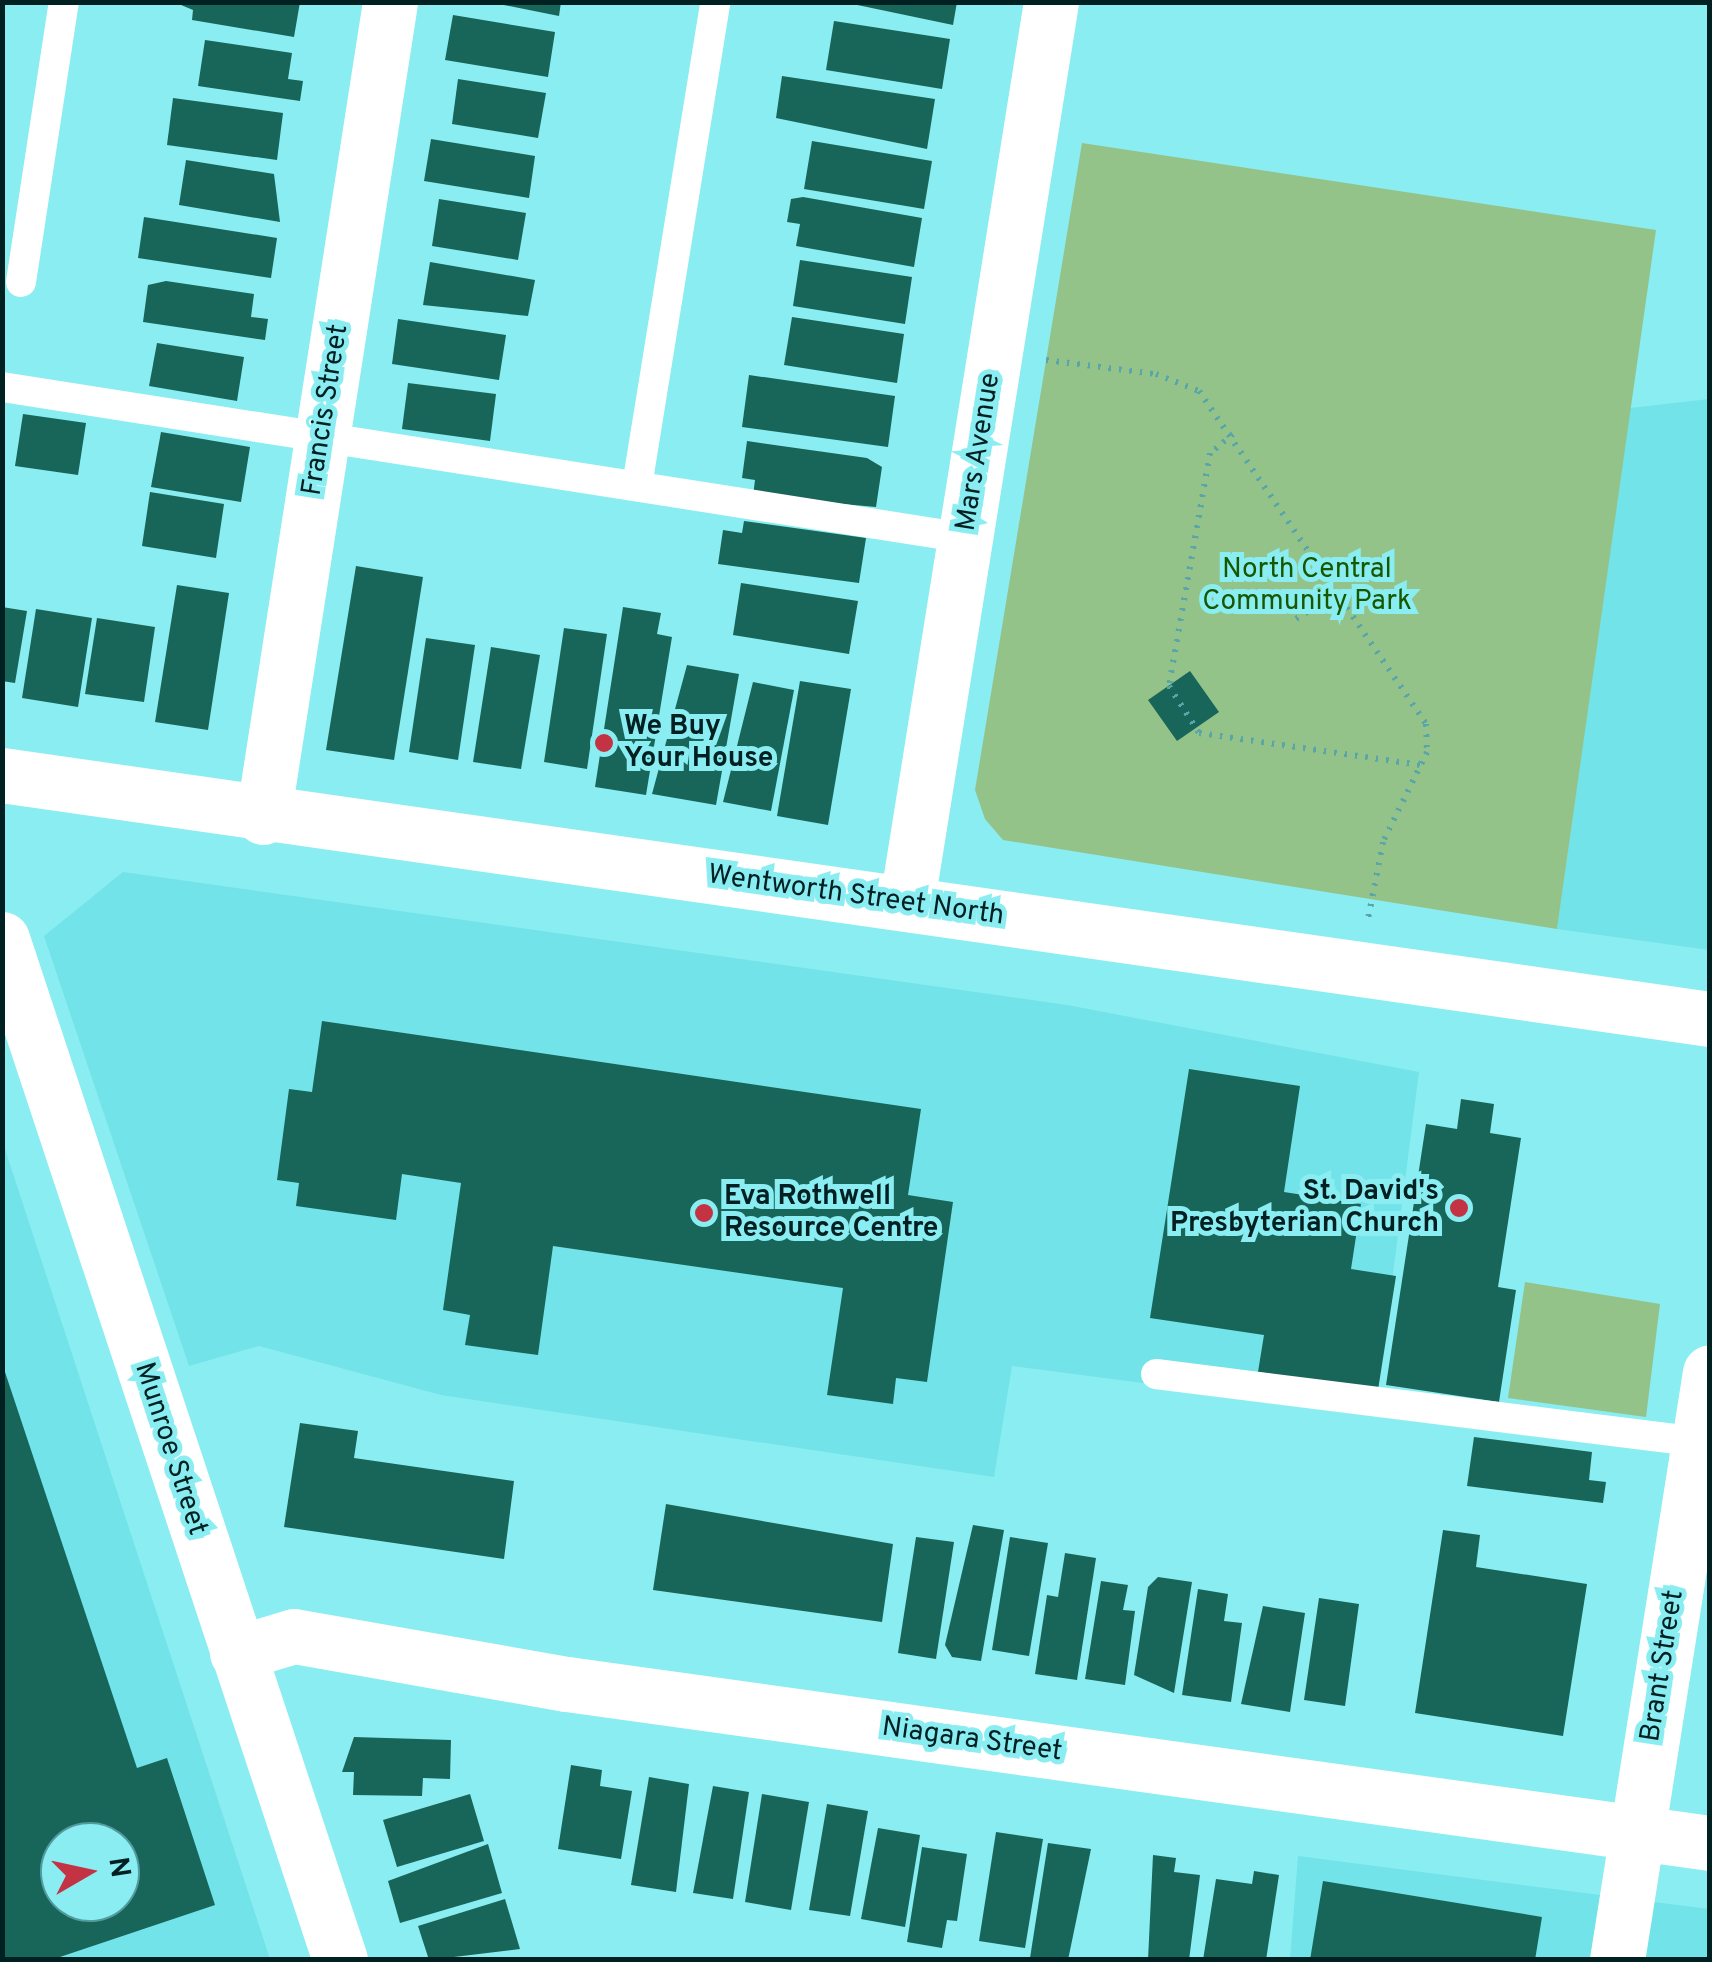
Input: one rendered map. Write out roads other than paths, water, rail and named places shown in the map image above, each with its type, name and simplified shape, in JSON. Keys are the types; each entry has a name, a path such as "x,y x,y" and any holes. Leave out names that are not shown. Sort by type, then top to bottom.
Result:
{"street":[{"name":"Francis Street","path":"263,817 390,2"},
{"name":"Mars Avenue","path":"907,900 1051,2"},
{"name":"Wentworth Street North","path":"2,774 263,817 907,900 1710,1019"},
{"name":"Munroe Street","path":"2,939 340,1960"},
{"name":"Brant Street","path":"1616,1960 1710,1372"},
{"name":"Niagara Street","path":"237,1652 294,1636 567,1684 1710,1843"}],"lane":[{"path":"21,282 64,2"},
{"path":"637,486 714,2"},
{"path":"2,387 964,538"},
{"path":"1156,1374 1698,1442"}],"place":[{"name":"We Buy Your House","path":"604,743"},
{"name":"St. David's Presbyterian Church","path":"1459,1208"},
{"name":"Eva Rothwell Resource Centre","path":"704,1213"}],"park label":[{"name":"North Central Community Park","path":"1307,586"}]}
